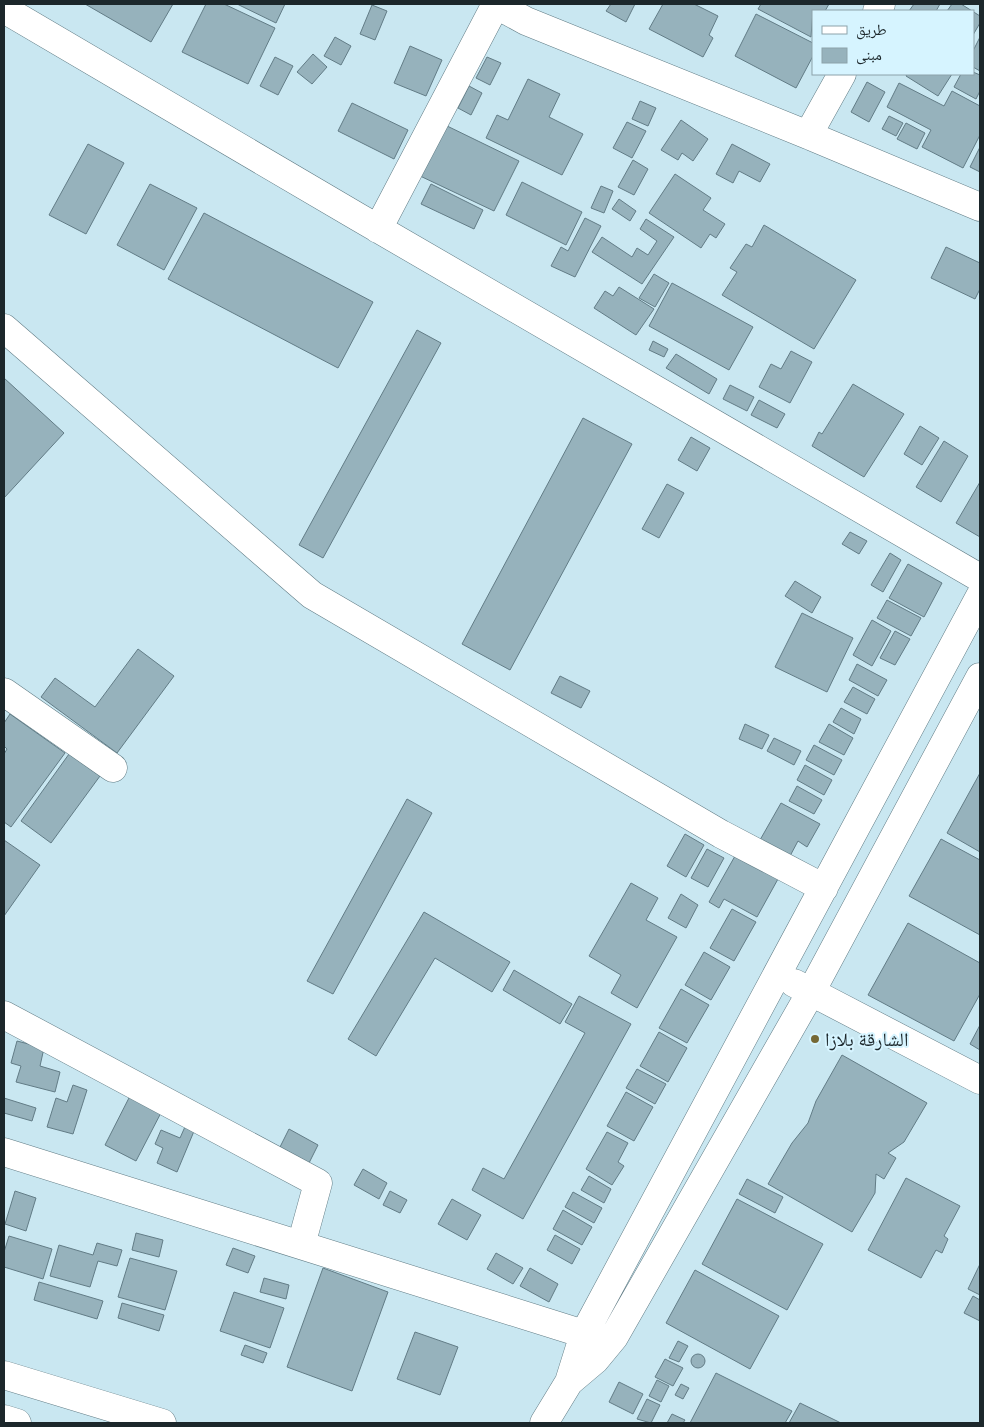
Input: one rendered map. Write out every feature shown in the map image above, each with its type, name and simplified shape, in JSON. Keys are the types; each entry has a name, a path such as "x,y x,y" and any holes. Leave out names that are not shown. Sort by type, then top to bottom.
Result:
{"street":[{"path":"378,229 495,4 526,21 980,207"},
{"path":"4,9 378,229 980,578"},
{"path":"808,135 841,75"},
{"path":"4,328 312,595 720,834 824,888"},
{"path":"544,1423 569,1382 584,1334 980,596"},
{"path":"569,1382 595,1360 614,1337 810,992 980,677"},
{"path":"4,692 112,768"},
{"path":"777,974 980,1080"},
{"path":"4,1015 318,1183 301,1245"},
{"path":"4,1152 584,1334"},
{"path":"4,1375 162,1423"},
{"path":"4,1419 17,1423"}],"building":[{"path":"85,4 173,4 151,42"},
{"path":"206,4 224,4 275,28 248,84 182,52"},
{"path":"237,4 285,4 276,23"},
{"path":"611,4 635,4 626,22 606,11"},
{"path":"663,4 694,4 718,16 709,35 713,38 703,57 649,29"},
{"path":"761,4 829,4 826,10 812,10 811,37 758,9"},
{"path":"914,4 940,4 937,10 910,10"},
{"path":"952,4 961,4 970,10 948,10"},
{"path":"372,5 387,11 375,40 360,34"},
{"path":"974,13 980,16 980,23 974,33"},
{"path":"756,14 812,42 812,58 796,88 735,56"},
{"path":"335,37 351,46 341,65 324,56"},
{"path":"980,37 980,71 974,68 974,49"},
{"path":"410,46 442,60 426,96 394,83"},
{"path":"313,54 327,67 312,84 297,72"},
{"path":"275,57 293,66 278,95 260,86"},
{"path":"487,57 501,63 490,85 476,78"},
{"path":"974,72 980,75 980,91 976,99 954,87 960,75 974,75"},
{"path":"906,75 951,75 938,96"},
{"path":"528,79 560,94 549,117 583,134 562,175 486,138 497,115 508,120"},
{"path":"867,82 885,92 869,122 851,112"},
{"path":"899,83 944,106 952,91 980,106 980,135 963,168 922,147 931,130 887,107"},
{"path":"469,86 482,93 471,115 458,108"},
{"path":"640,101 656,108 648,126 632,119"},
{"path":"352,103 408,130 394,159 338,131"},
{"path":"889,116 903,123 896,136 882,129"},
{"path":"681,120 708,139 693,161 682,153 678,160 661,150"},
{"path":"627,122 646,131 632,158 613,148"},
{"path":"906,123 925,133 917,149 897,139"},
{"path":"443,124 519,161 494,211 418,175"},
{"path":"88,144 124,163 86,234 49,215"},
{"path":"732,144 770,164 760,182 739,171 733,183 716,174"},
{"path":"980,147 980,172 970,167"},
{"path":"633,160 648,169 634,195 618,187"},
{"path":"675,174 711,198 703,210 725,224 716,238 710,234 701,248 649,213"},
{"path":"522,182 582,212 566,245 506,215"},
{"path":"150,184 197,208 164,270 117,245"},
{"path":"431,184 483,210 474,229 421,204"},
{"path":"601,186 613,191 604,213 591,208"},
{"path":"619,199 636,211 630,221 612,209"},
{"path":"204,213 373,302 338,368 168,279"},
{"path":"585,218 601,226 575,277 551,266 561,247 568,251"},
{"path":"646,219 674,237 642,284 592,252 602,237 632,257 637,248 648,255 657,241 640,229"},
{"path":"764,225 856,280 814,349 722,295 737,272 730,268 746,244 752,247"},
{"path":"946,247 980,263 980,289 975,299 931,278"},
{"path":"654,274 669,283 655,307 639,298"},
{"path":"672,283 753,327 729,370 649,326"},
{"path":"619,287 654,309 636,335 594,308 605,291 613,296"},
{"path":"417,330 441,343 323,558 299,545"},
{"path":"653,341 668,349 664,357 649,350"},
{"path":"791,351 812,362 790,403 759,387 771,364 781,369"},
{"path":"676,354 717,379 709,394 666,368"},
{"path":"4,378 64,433 4,498"},
{"path":"853,384 904,414 864,477 812,446 819,432 822,434"},
{"path":"730,385 754,397 747,411 723,399"},
{"path":"759,400 785,414 777,428 751,415"},
{"path":"583,418 632,444 510,670 462,644"},
{"path":"920,426 939,438 922,465 904,454"},
{"path":"691,437 710,448 697,471 678,460"},
{"path":"944,441 968,456 941,502 916,487"},
{"path":"980,482 980,537 956,523"},
{"path":"667,484 684,493 659,538 642,529"},
{"path":"850,532 867,541 859,554 842,544"},
{"path":"890,553 901,560 883,592 871,585"},
{"path":"908,564 942,583 924,617 889,598"},
{"path":"795,581 821,597 812,613 785,596"},
{"path":"887,600 921,618 911,636 877,618"},
{"path":"802,613 853,638 827,692 775,667"},
{"path":"872,620 891,631 872,666 853,655"},
{"path":"895,631 910,639 895,665 880,658"},
{"path":"138,649 174,676 117,753 41,697 55,678 95,707"},
{"path":"857,664 887,680 878,696 849,680"},
{"path":"560,676 590,691 581,708 551,693"},
{"path":"853,687 875,699 867,714 844,702"},
{"path":"841,708 861,719 854,734 833,722"},
{"path":"10,714 65,753 11,827 4,822 4,754 7,749 4,746 4,723"},
{"path":"745,724 769,735 762,749 739,739"},
{"path":"829,724 853,738 844,755 819,742"},
{"path":"774,738 801,751 794,765 767,751"},
{"path":"814,745 842,760 834,775 806,760"},
{"path":"69,754 100,776 51,843 21,821"},
{"path":"805,765 832,780 824,795 797,780"},
{"path":"980,773 980,852 947,833"},
{"path":"797,786 822,800 814,814 789,801"},
{"path":"407,799 432,813 333,994 307,981"},
{"path":"781,803 820,824 807,847 798,841 790,856 760,840"},
{"path":"685,834 704,845 686,877 667,866"},
{"path":"941,839 980,860 980,935 909,896"},
{"path":"4,840 40,865 4,916"},
{"path":"707,849 724,858 708,887 691,878"},
{"path":"735,856 778,879 757,917 724,899 719,908 709,902"},
{"path":"631,883 658,898 646,920 677,937 637,1008 611,993 621,975 589,956"},
{"path":"681,894 698,905 686,928 668,918"},
{"path":"732,909 756,922 734,961 710,948"},
{"path":"424,912 510,962 492,992 435,958 376,1056 348,1039"},
{"path":"908,923 980,963 980,994 954,1041 868,995"},
{"path":"704,952 730,967 711,1000 685,985"},
{"path":"514,970 572,1004 560,1024 503,990"},
{"path":"681,989 709,1005 687,1043 659,1028"},
{"path":"579,996 631,1024 523,1219 472,1190 483,1168 504,1179 585,1033 565,1022"},
{"path":"980,1025 980,1050 970,1044"},
{"path":"659,1032 687,1048 668,1082 640,1066"},
{"path":"17,1041 44,1048 40,1066 60,1072 55,1092 16,1082 21,1066 11,1063"},
{"path":"842,1055 927,1103 904,1142 888,1153 896,1158 884,1179 876,1174 875,1193 852,1232 768,1184 792,1143 808,1123 816,1101"},
{"path":"637,1069 666,1084 655,1104 626,1088"},
{"path":"73,1085 87,1090 73,1134 47,1127 56,1098 67,1102"},
{"path":"133,1090 164,1107 136,1161 105,1145"},
{"path":"626,1092 653,1107 634,1141 607,1126"},
{"path":"4,1098 36,1108 32,1121 4,1113"},
{"path":"188,1120 197,1124 177,1172 157,1163 163,1148 155,1144 161,1130 180,1138"},
{"path":"289,1129 318,1145 309,1163 280,1147"},
{"path":"607,1132 628,1143 618,1162 624,1166 612,1185 586,1169"},
{"path":"363,1169 387,1183 379,1199 354,1185"},
{"path":"589,1176 611,1189 604,1203 581,1190"},
{"path":"906,1178 960,1206 944,1236 948,1239 942,1253 936,1250 921,1278 868,1250"},
{"path":"747,1179 783,1197 775,1213 739,1194"},
{"path":"15,1191 36,1198 26,1231 5,1224"},
{"path":"390,1191 407,1200 400,1213 383,1205"},
{"path":"573,1192 602,1208 594,1223 565,1207"},
{"path":"452,1199 481,1215 467,1240 438,1224"},
{"path":"737,1199 823,1244 787,1310 702,1264"},
{"path":"563,1210 592,1227 582,1245 553,1229"},
{"path":"136,1233 163,1240 159,1257 132,1250"},
{"path":"555,1235 580,1249 572,1264 547,1250"},
{"path":"9,1236 52,1249 43,1279 4,1267 4,1252"},
{"path":"97,1243 122,1250 117,1266 98,1261 90,1287 50,1276 59,1245 93,1255"},
{"path":"233,1248 255,1256 248,1273 226,1265"},
{"path":"496,1253 523,1268 513,1284 487,1269"},
{"path":"130,1258 177,1271 165,1310 118,1297"},
{"path":"980,1264 980,1295 968,1289"},
{"path":"323,1268 388,1292 352,1391 287,1367"},
{"path":"530,1268 558,1284 549,1302 520,1286"},
{"path":"695,1270 779,1316 750,1369 666,1323"},
{"path":"264,1278 289,1285 286,1299 260,1292"},
{"path":"39,1282 103,1301 97,1319 34,1300"},
{"path":"234,1292 284,1308 270,1348 220,1331"},
{"path":"973,1296 980,1300 980,1321 964,1313"},
{"path":"122,1303 164,1315 159,1331 118,1318"},
{"path":"415,1332 458,1347 440,1395 397,1379"},
{"path":"678,1341 688,1346 679,1362 669,1358"},
{"path":"245,1345 267,1353 263,1363 241,1355"},
{"path":"698,1354 703,1356 705,1361 703,1366 698,1368 693,1366 691,1361 693,1356"},
{"path":"665,1359 683,1368 673,1386 655,1377"},
{"path":"716,1373 792,1411 785,1423 690,1423"},
{"path":"657,1380 669,1386 661,1402 649,1396"},
{"path":"619,1382 643,1394 633,1414 609,1402"},
{"path":"681,1384 689,1388 683,1399 675,1395"},
{"path":"647,1399 660,1405 651,1423 637,1419"},
{"path":"800,1403 841,1423 789,1423"},
{"path":"672,1414 685,1420 683,1423 667,1423"}],"place":[{"name":"الشارقة بلازا","path":"815,1039"}]}
